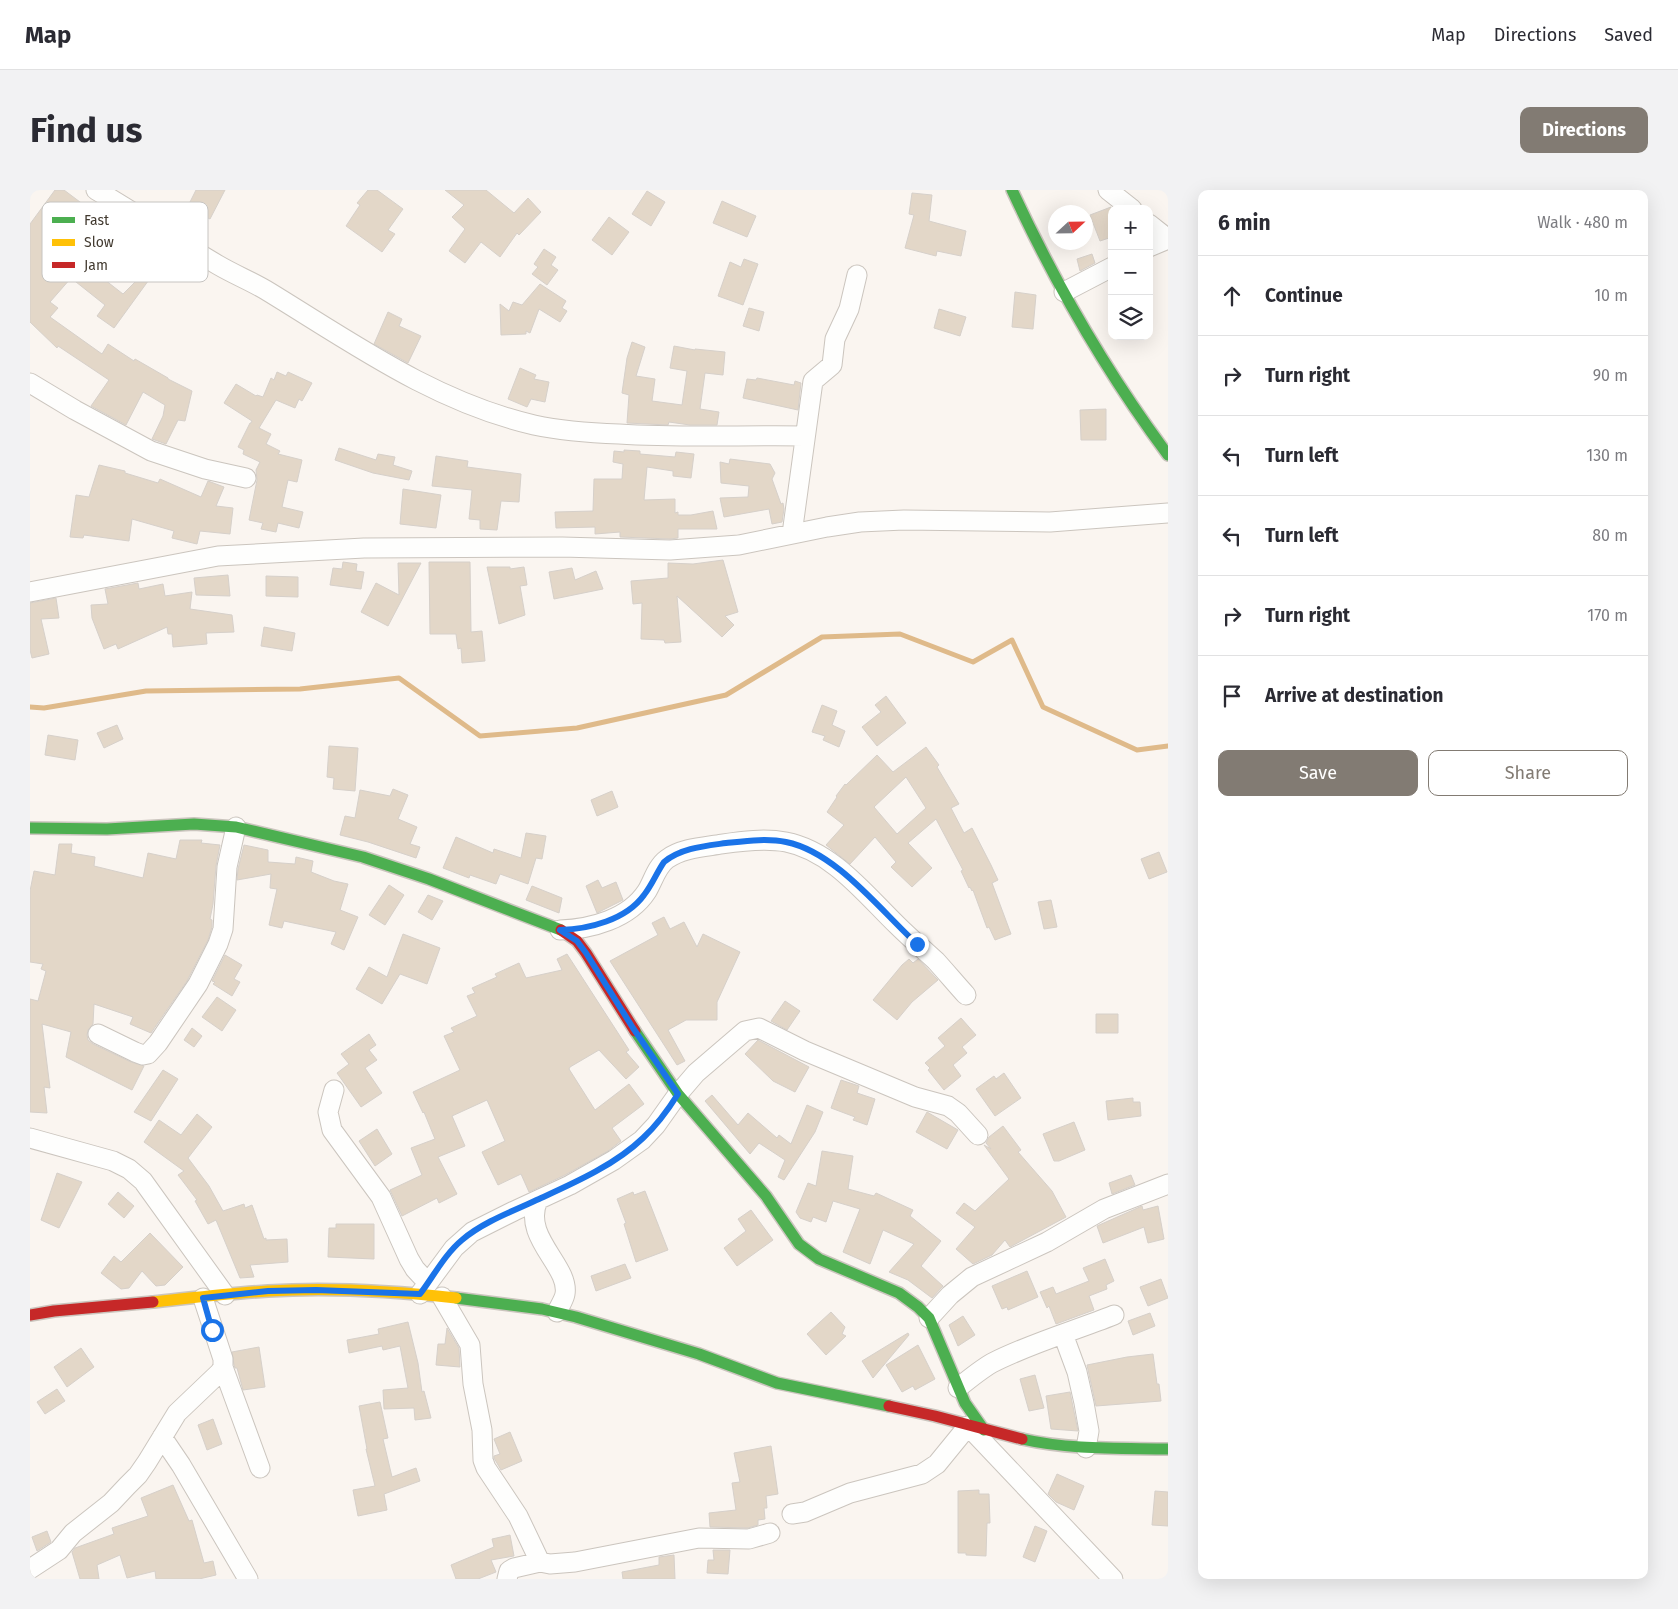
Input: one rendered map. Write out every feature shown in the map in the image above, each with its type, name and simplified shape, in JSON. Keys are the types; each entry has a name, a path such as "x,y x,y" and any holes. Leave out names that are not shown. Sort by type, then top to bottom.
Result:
{"street":[{"path":"96,190 116,202"},
{"path":"1012,190 1064,292 1106,363 1168,455"},
{"path":"1108,190 1127,205"},
{"path":"1153,227 1168,239 1153,245"},
{"path":"208,258 268,292 352,345 426,385 488,412 536,425 584,432 648,436 805,436"},
{"path":"1064,292 1108,269"},
{"path":"792,534 813,381 832,365 836,339 848,309 857,275"},
{"path":"30,383 75,410 152,451 205,469 246,478"},
{"path":"30,592 218,556 245,554 373,548 562,547 670,550 739,544 860,522 904,520 1050,522 1168,513"},
{"path":"30,828 107,829 194,824 236,827 297,840 372,860 429,879 560,930 577,941 678,1094 766,1196 807,1252 819,1259 899,1293 929,1318 976,1428 1113,1579"},
{"path":"98,1034 135,1052 143,1055 148,1054 158,1043 198,984 218,944 223,929 225,884 236,827"},
{"path":"560,930 574,930 592,926 623,914 632,908 644,895 664,862 682,852 734,842 766,840 786,842 807,849 826,859 937,962 966,995"},
{"path":"424,1289 462,1240 485,1225 570,1185 614,1160 642,1140 662,1118 678,1094 696,1073 745,1031 759,1028 805,1051 915,1097 948,1106 958,1113 978,1135"},
{"path":"334,1090 328,1112 332,1130 381,1197 424,1289"},
{"path":"30,1138 113,1161 129,1169 143,1181 224,1295"},
{"path":"929,1318 961,1284 1047,1242 1104,1209 1168,1184"},
{"path":"538,1200 534,1208 535,1223 565,1286 565,1295 557,1312"},
{"path":"30,1315 268,1291 424,1289 442,1297 557,1312 690,1351 777,1383 916,1412 1044,1444 1086,1448 1168,1449"},
{"path":"442,1297 470,1346 482,1430 483,1460 486,1468 518,1516 540,1562"},
{"path":"203,1298 212,1330 221,1352 223,1367 260,1468"},
{"path":"958,1388 992,1363 1114,1315"},
{"path":"1063,1334 1075,1365 1084,1403 1089,1431 1086,1448"},
{"path":"30,1569 59,1550 73,1533 111,1503 138,1476 176,1413 216,1377 223,1367"},
{"path":"792,1514 805,1512 859,1490 922,1474 937,1464 976,1428"},
{"path":"162,1437 181,1464 248,1579"},
{"path":"507,1579 509,1572 514,1568 540,1562 550,1564 575,1562 699,1538 749,1539 770,1533"}],"building":[{"path":"55,190 64,190 80,202 46,202"},
{"path":"196,190 225,190 210,219 208,218 208,202 190,202"},
{"path":"368,190 377,190 403,209 388,230 395,234 382,252 346,226 360,205 357,203"},
{"path":"445,190 486,190 514,213 528,198 541,212 519,235 517,233 500,257 481,242 465,263 449,251 465,229 452,217 464,205"},
{"path":"647,191 665,202 651,226 632,214"},
{"path":"912,193 932,195 929,221 966,231 961,256 937,251 936,256 905,248 914,215 909,214"},
{"path":"722,201 756,216 747,237 713,223"},
{"path":"42,208 42,282 68,282 50,302 58,308 50,317 102,354 108,344 134,361 135,359 192,391 185,421 178,420 166,444 152,439 163,416 165,405 143,392 126,425 91,406 109,380 58,346 57,348 30,322 30,224"},
{"path":"1108,208 1108,238 1100,241 1093,223 1093,214"},
{"path":"609,217 629,232 612,255 592,240"},
{"path":"544,249 556,257 551,265 558,270 547,285 532,274 538,267 534,264"},
{"path":"1092,254 1095,263 1080,271 1077,259"},
{"path":"744,259 758,264 743,305 718,296 730,262 741,267"},
{"path":"76,282 108,282 123,294 135,282 147,282 114,328 97,316 105,305"},
{"path":"540,284 566,301 562,308 567,311 560,322 539,309 530,333 526,331 526,334 501,335 500,304 509,311 513,302 522,305"},
{"path":"1015,292 1036,295 1033,329 1012,327"},
{"path":"749,308 764,312 759,331 743,326"},
{"path":"939,309 966,317 960,336 934,328"},
{"path":"388,312 402,319 399,326 421,336 408,363 374,344"},
{"path":"632,342 645,347 636,376 655,379 652,401 682,405 687,371 670,368 674,346 695,350 725,352 723,375 705,373 700,409 719,412 717,425 690,425 669,422 668,425 627,423 629,395 622,393 627,358"},
{"path":"520,368 536,375 534,379 549,382 545,402 531,399 527,407 508,399"},
{"path":"277,372 286,376 288,372 312,383 302,401 299,399 295,408 276,400 259,428 271,434 266,444 280,451 278,454 302,460 297,482 288,480 282,507 303,512 299,528 278,523 276,532 261,529 263,523 249,520 257,480 256,470 260,462 243,454 244,450 238,447 252,421 224,403 236,384 256,396 263,397 271,378 274,380"},
{"path":"757,378 794,385 795,381 801,383 798,410 743,398 747,379 756,380"},
{"path":"1106,409 1106,440 1081,440 1080,410"},
{"path":"339,448 376,460 378,454 395,457 393,465 412,471 409,480 373,473 335,460"},
{"path":"624,450 640,451 640,454 675,457 676,452 694,454 691,478 673,476 673,471 647,467 644,500 675,499 675,513 678,512 678,515 713,511 717,529 678,529 678,538 670,539 620,537 620,532 595,534 595,527 556,528 555,512 593,511 594,479 622,479 623,464 613,462 614,451 624,452"},
{"path":"436,456 468,461 467,467 521,474 519,502 501,501 497,530 480,529 480,520 469,519 472,490 432,486"},
{"path":"730,459 770,464 775,473 772,479 781,504 783,503 782,522 772,524 769,509 724,517 720,498 748,497 749,486 721,483 720,462 729,464"},
{"path":"99,465 125,471 125,473 158,483 160,479 201,497 208,481 224,487 216,506 233,508 230,534 200,531 197,544 172,538 174,531 132,519 129,541 84,535 83,538 70,537 76,495 89,497"},
{"path":"403,489 441,495 436,528 400,524"},
{"path":"723,560 738,612 725,616 734,625 722,637 677,596 681,642 665,643 664,640 641,639 642,603 633,604 631,581 668,578 668,563 693,564"},
{"path":"343,562 357,564 356,571 364,572 361,589 330,585 333,568 342,569"},
{"path":"429,562 470,562 471,632 482,631 485,661 462,663 461,648 458,649 456,634 430,634"},
{"path":"398,563 421,563 388,626 361,612 376,583 399,595"},
{"path":"487,567 510,567 510,569 524,567 527,585 520,586 525,615 499,624"},
{"path":"572,568 575,580 596,571 603,589 554,599 549,572"},
{"path":"228,575 230,596 196,595 194,578"},
{"path":"266,576 298,577 298,597 266,596"},
{"path":"138,583 139,589 163,584 165,596 192,592 190,609 232,615 234,632 206,633 207,644 173,647 172,634 168,634 167,627 118,649 116,644 104,649 92,618 91,605 108,604 105,589"},
{"path":"56,598 59,618 41,619 49,654 32,658 30,650 30,603"},
{"path":"264,627 295,633 292,651 261,646"},
{"path":"886,696 906,723 877,746 862,727 881,712 875,705"},
{"path":"822,705 837,711 832,725 845,731 839,747 823,740 825,736 812,732"},
{"path":"117,725 123,739 104,748 97,733"},
{"path":"48,735 78,740 75,760 45,755"},
{"path":"329,746 358,748 355,791 333,789 334,778 327,777"},
{"path":"926,747 939,765 937,767 959,804 951,808 964,833 972,828 998,880 992,883 1011,934 995,940 989,927 987,928 973,890 969,888 961,871 963,870 936,819 908,843 932,868 912,887 891,867 896,862 875,837 850,864 826,845 844,825 827,812 845,784 877,755 893,772","holes":["906,777 926,808 897,834 874,807"]},
{"path":"393,789 408,795 398,819 417,827 410,844 420,847 416,858 340,835 345,816 355,818 360,790 390,796"},
{"path":"612,791 618,807 597,816 591,800"},
{"path":"526,833 546,836 542,859 536,858 528,884 500,874 496,884 470,875 469,878 443,868 456,837 493,853 494,849 521,858"},
{"path":"180,840 202,840 201,843 220,845 210,919 212,920 212,927 208,940 187,981 151,1033 130,1024 133,1017 94,1004 93,1024 88,1030 87,1035 88,1040 93,1044 144,1066 132,1090 66,1057 71,1032 42,1024 50,1088 44,1087 47,1113 30,1112 30,999 38,1001 46,971 41,969 43,964 30,962 30,891 34,871 55,875 59,844 72,844 71,853 95,857 94,866 143,878 148,853 176,859"},
{"path":"244,845 268,850 268,862 295,864 296,857 313,861 311,872 348,884 340,910 358,917 344,950 331,944 336,932 284,921 282,928 269,925 277,889 270,888 271,874 237,880"},
{"path":"1159,852 1167,872 1149,879 1141,859"},
{"path":"598,880 602,888 616,882 623,900 597,913 586,886"},
{"path":"389,885 404,895 385,925 369,915"},
{"path":"532,886 562,898 559,913 526,900"},
{"path":"428,895 443,901 432,920 418,912"},
{"path":"1051,900 1057,927 1044,929 1038,902"},
{"path":"664,917 670,929 684,922 697,947 703,934 740,952 717,1002 717,1020 686,1020 668,1030 685,1061 677,1065 610,961 658,935 652,923"},
{"path":"403,934 440,948 427,984 400,974 382,1004 356,989 369,967 387,977"},
{"path":"567,954 629,1050 626,1052 639,1067 626,1079 599,1050 569,1069 595,1110 629,1084 644,1104 612,1128 621,1141 608,1151 565,1175 529,1192 521,1174 498,1185 482,1152 505,1141 487,1100 452,1116 465,1146 438,1157 457,1194 439,1203 437,1198 402,1216 390,1190 422,1175 411,1148 435,1139 413,1092 460,1070 444,1036 454,1032 451,1028 477,1016 467,996 475,993 472,988 497,977 495,974 519,963 526,978 562,970 557,959"},
{"path":"225,955 242,965 234,979 240,982 232,996 213,984 215,982 212,981"},
{"path":"909,959 913,963 918,959 938,980 912,1002 897,1020 873,1000"},
{"path":"217,997 236,1010 222,1031 202,1017"},
{"path":"785,1001 800,1011 787,1030 771,1021"},
{"path":"1096,1014 1118,1014 1118,1033 1096,1033"},
{"path":"961,1018 976,1035 962,1047 967,1053 953,1065 961,1076 944,1090 928,1070 930,1068 925,1063 945,1046 938,1038"},
{"path":"192,1028 202,1036 194,1047 184,1040"},
{"path":"369,1034 376,1045 369,1050 377,1060 365,1068 382,1093 361,1107 337,1073 349,1064 341,1054"},
{"path":"758,1040 809,1067 795,1092 773,1081 745,1054"},
{"path":"163,1070 178,1079 151,1121 134,1112"},
{"path":"1004,1073 1021,1098 995,1116 976,1089 994,1076 996,1079"},
{"path":"841,1080 859,1086 857,1093 875,1099 867,1125 853,1120 855,1117 831,1108"},
{"path":"712,1095 738,1125 748,1113 777,1138 779,1135 791,1144 807,1105 823,1112 815,1132 784,1180 778,1177 785,1160 759,1143 750,1154 705,1101"},
{"path":"1133,1098 1133,1102 1140,1102 1141,1116 1108,1120 1106,1101"},
{"path":"927,1112 958,1130 947,1149 916,1132"},
{"path":"197,1114 212,1127 188,1158 209,1186 223,1211 244,1204 245,1208 252,1205 264,1239 287,1239 288,1262 250,1265 254,1277 240,1278 216,1220 208,1224 195,1201 197,1200 178,1175 184,1171 144,1142 159,1120 181,1135"},
{"path":"1074,1122 1085,1150 1059,1161 1054,1161 1043,1134"},
{"path":"1003,1126 1021,1150 1018,1152 1052,1191 1066,1217 1010,1247 1005,1240 992,1255 973,1264 956,1249 975,1227 956,1213 964,1203 975,1211 1009,1179 984,1145 991,1149 986,1143 989,1137"},
{"path":"377,1129 392,1154 375,1166 359,1141"},
{"path":"822,1151 853,1156 848,1189 874,1196 876,1193 913,1210 910,1216 941,1241 921,1266 943,1286 932,1298 908,1280 889,1272 914,1244 883,1230 870,1264 843,1252 860,1209 833,1201 826,1222 813,1217 811,1222 800,1218 796,1212 808,1183 816,1186"},
{"path":"57,1173 82,1182 59,1228 41,1220"},
{"path":"1131,1175 1135,1185 1112,1194 1109,1183"},
{"path":"645,1191 668,1250 636,1262 624,1224 626,1223 617,1199 633,1192 634,1195"},
{"path":"118,1192 134,1206 124,1218 108,1204"},
{"path":"1142,1206 1143,1210 1158,1206 1164,1239 1148,1243 1144,1227 1103,1243 1097,1226"},
{"path":"751,1210 773,1240 737,1266 724,1248 746,1231 738,1219"},
{"path":"336,1224 374,1224 374,1259 328,1257 329,1228 336,1228"},
{"path":"150,1233 183,1267 165,1285 156,1286 142,1271 129,1288 121,1289 101,1273 114,1256 121,1262"},
{"path":"1105,1259 1114,1281 1106,1285 1107,1289 1089,1296 1094,1310 1056,1324 1049,1306 1047,1308 1040,1292 1053,1287 1056,1294 1089,1281 1083,1268"},
{"path":"625,1264 631,1278 596,1291 591,1276"},
{"path":"1027,1271 1038,1297 1008,1310 1007,1307 1002,1309 992,1286"},
{"path":"1161,1279 1168,1298 1148,1306 1140,1287"},
{"path":"831,1312 845,1327 842,1334 846,1336 826,1355 807,1334"},
{"path":"1150,1313 1155,1326 1133,1335 1128,1321"},
{"path":"963,1316 975,1335 958,1346 949,1325"},
{"path":"408,1322 418,1363 422,1392 424,1391 431,1418 415,1420 414,1408 384,1409 383,1390 408,1388 400,1346 383,1350 382,1346 349,1353 347,1340 379,1334 378,1329"},
{"path":"447,1328 459,1348 460,1367 436,1365 438,1344 445,1344"},
{"path":"908,1333 909,1335 873,1378 862,1361"},
{"path":"918,1345 935,1379 915,1390 913,1386 902,1392 886,1365"},
{"path":"259,1347 265,1387 243,1390 237,1368 234,1365 232,1352"},
{"path":"81,1348 94,1367 67,1387 54,1367"},
{"path":"1153,1354 1161,1401 1096,1406 1087,1365"},
{"path":"1035,1375 1044,1408 1029,1411 1020,1379"},
{"path":"57,1389 65,1401 45,1414 37,1402"},
{"path":"1070,1392 1078,1431 1051,1429 1046,1396"},
{"path":"380,1402 388,1438 383,1439 392,1477 416,1468 420,1481 384,1494 387,1510 358,1516 353,1490 375,1486 366,1449 359,1406"},
{"path":"213,1419 222,1444 207,1450 198,1425"},
{"path":"510,1432 522,1461 501,1470 494,1458 494,1456 500,1454 494,1439"},
{"path":"771,1446 778,1494 766,1496 767,1508 764,1508 765,1519 758,1520 758,1525 748,1528 710,1527 709,1513 736,1510 732,1483 740,1482 734,1453"},
{"path":"1057,1474 1084,1486 1074,1510 1056,1502 1048,1494"},
{"path":"173,1485 189,1521 192,1520 204,1563 213,1561 216,1575 199,1579 156,1579 155,1571 127,1578 120,1555 97,1565 99,1579 80,1579 72,1552 75,1548 114,1534 112,1528 148,1516 141,1498"},
{"path":"979,1490 979,1494 989,1494 990,1523 987,1523 986,1556 958,1553 958,1491"},
{"path":"1155,1491 1168,1492 1168,1526 1152,1525"},
{"path":"1035,1526 1047,1531 1035,1562 1023,1557"},
{"path":"47,1531 51,1542 37,1551 32,1537"},
{"path":"510,1535 514,1556 491,1560 496,1572 478,1579 456,1579 451,1565 494,1547 492,1539"},
{"path":"713,1550 730,1550 728,1574 707,1573 708,1560 714,1560"},
{"path":"674,1555 675,1579 623,1579 622,1572 659,1565 659,1557"}],"waterway":[{"path":"30,707 44,708 146,691 300,689 399,678 480,736 577,728 726,695 822,637 900,634 973,662 1012,640 1043,707 1137,750 1168,746"}],"traffic: fast":[{"path":"1012,190 1046,259 1083,327 1124,392 1168,455"},
{"path":"30,828 107,829 194,824 236,827 363,857 429,879 561,930"},
{"path":"635,1031 678,1094 766,1196 799,1244 819,1259 899,1293 929,1318 965,1403 984,1430"},
{"path":"456,1298 542,1309 576,1317 699,1354 777,1383 889,1406"},
{"path":"1022,1439 1076,1447 1168,1449"}],"traffic: slow":[{"path":"153,1302 254,1292 315,1289 409,1293 456,1298"}],"traffic: jam":[{"path":"561,930 577,941 586,953 635,1031"},
{"path":"30,1315 153,1302"},
{"path":"889,1406 1022,1439"}],"route":[{"path":"212,1330 203,1298 268,1291 316,1290 420,1294 454,1248 472,1232 570,1185 614,1160 642,1140 667,1111 678,1094 633,1028 586,953 577,941 560,930 582,929 623,914 632,908 644,895 664,862 669,858 682,852 734,842 766,840 786,842 807,849 826,859 846,876 917,944"}]}
